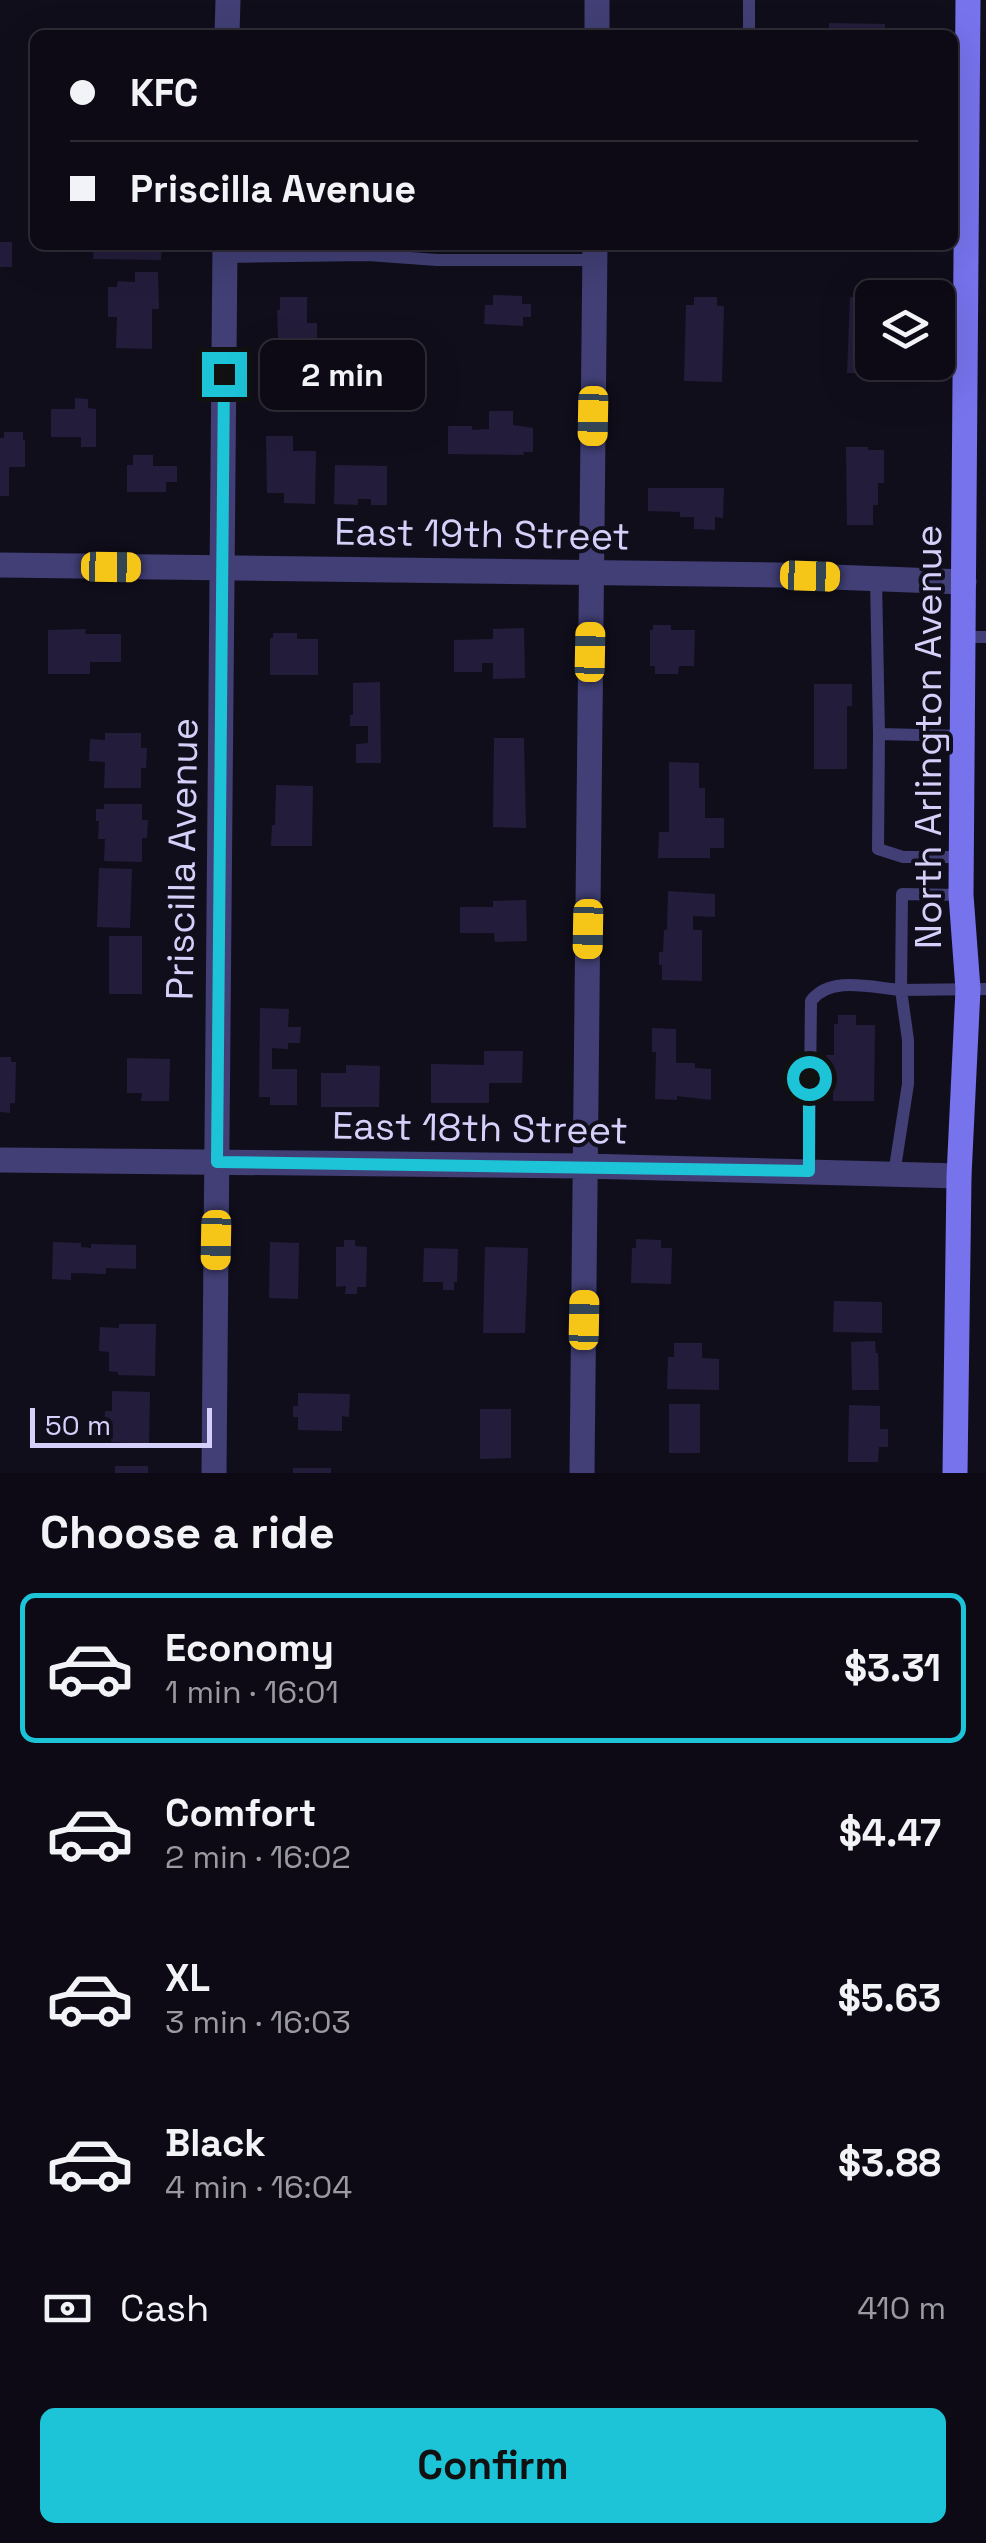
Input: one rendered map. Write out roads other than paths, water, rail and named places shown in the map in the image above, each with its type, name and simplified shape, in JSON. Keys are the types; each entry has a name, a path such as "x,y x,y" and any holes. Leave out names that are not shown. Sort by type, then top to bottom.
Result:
{"main road":[{"name":"North Arlington Avenue","path":"955,1473 959,1176 977,989 961,895 962,736 975,637 964,582 968,0"}],"street":[{"path":"228,0 228,30"},
{"path":"597,0 597,30"},
{"name":"Priscilla Avenue","path":"214,1473 225,251"},
{"path":"582,1473 595,252"},
{"name":"East 19th Street","path":"0,565 778,574 964,582"},
{"name":"East 18th Street","path":"0,1160 585,1166 959,1176"}],"lane":[{"path":"749,0 749,30"},
{"path":"225,251 368,250 437,260 595,252"},
{"path":"876,579 878,849 903,857 962,857"},
{"path":"878,734 962,736"},
{"path":"894,1174 908,1084 908,1040 901,990 902,894 961,895"},
{"path":"809,1171 811,1000 818,992 828,986 977,989"}]}
